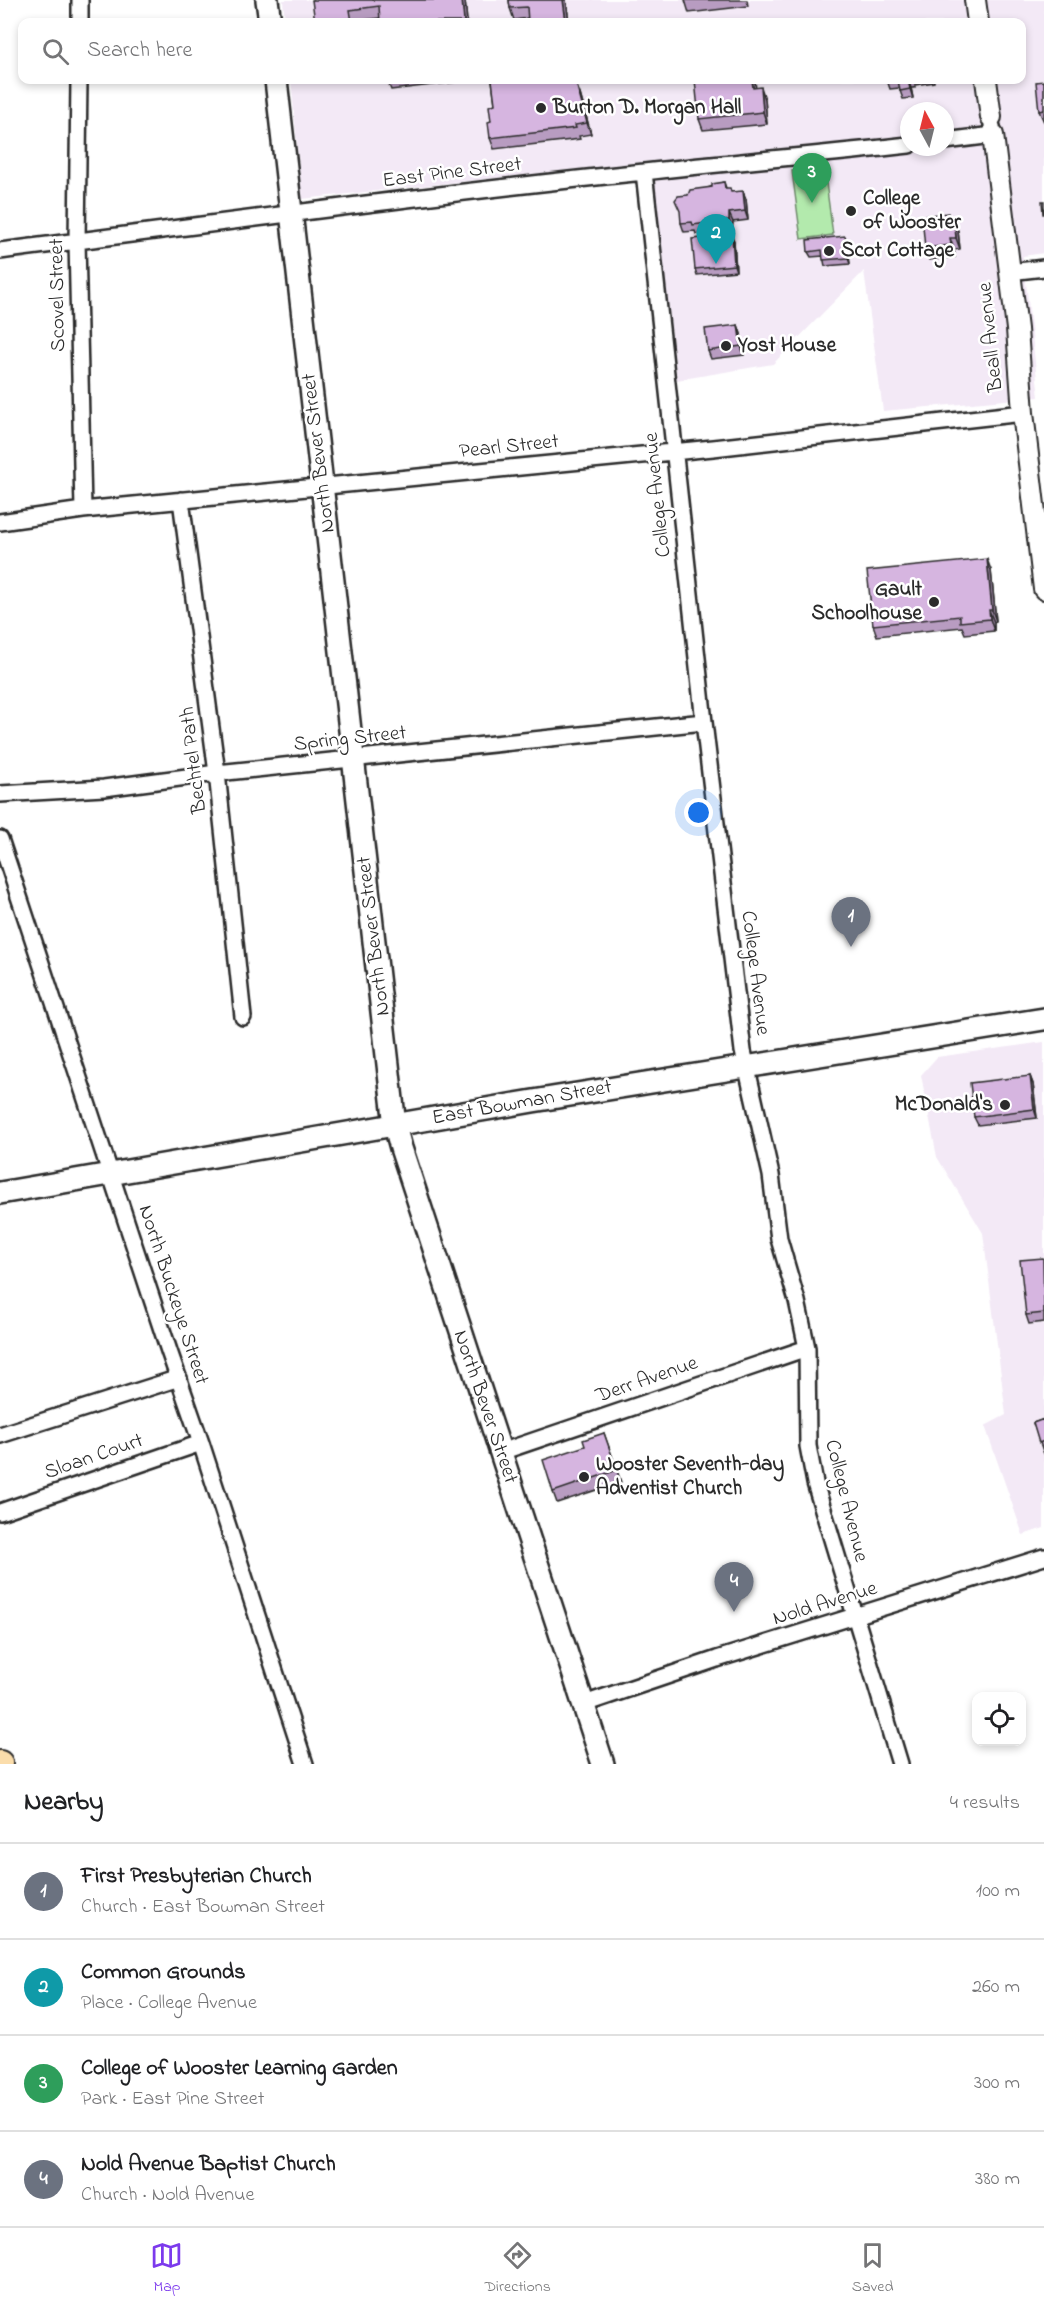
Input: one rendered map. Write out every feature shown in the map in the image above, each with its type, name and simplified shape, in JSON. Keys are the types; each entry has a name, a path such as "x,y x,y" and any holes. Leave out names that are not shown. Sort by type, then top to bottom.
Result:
{"main road":[{"path":"267,0 269,18"},
{"name":"North Bever Street","path":"276,84 352,760 376,940 395,1126 400,1148 603,1764"},
{"name":"East Bowman Street","path":"0,1193 109,1167 395,1126 745,1066 1044,1019"}],"street":[{"path":"80,0 80,18"},
{"path":"975,0 977,18"},
{"name":"Scovel Street","path":"79,84 77,241 83,510"},
{"name":"Beall Avenue","path":"987,84 1017,329 1023,413 1044,589"},
{"path":"954,138 992,126"},
{"name":"East Pine Street","path":"0,251 291,213 644,171 799,158 900,146"},
{"name":"College Avenue","path":"644,171 704,722 745,1066 771,1175 779,1239 797,1301 807,1348 808,1446 815,1483 900,1764"},
{"path":"1009,272 1044,268"},
{"name":"Pearl Street","path":"0,522 83,510 674,451 1023,413"},
{"name":"Bechtel Path","path":"181,500 217,773 243,1017"},
{"name":"Spring Street","path":"0,794 104,788 217,773 704,722"},
{"name":"North Buckeye Street","path":"0,839 305,1764"},
{"name":"Derr Avenue","path":"501,1452 807,1348"},
{"path":"0,1436 179,1378"},
{"name":"Sloan Court","path":"0,1512 201,1443"},
{"name":"Nold Avenue","path":"584,1704 717,1659 1044,1557"}],"shaded area":[{"name":"College of Wooster","path":"283,0 1044,0 1044,253 1023,256 1039,397 883,411 864,271 773,364 677,380 652,161 302,199 291,84 1026,84 1026,18 285,18"},
{"path":"1044,1042 1044,1528 1023,1535 985,1426 1006,1415 983,1233 937,1157 921,1075 937,1057"}],"green space":[{"path":"824,168 833,235 801,239 792,171"}],"building":[{"path":"312,0 462,0 464,18 380,18 379,6 350,10 351,18 314,18"},
{"path":"509,0 563,0 565,18 528,18 527,7 510,8"},
{"path":"1044,81 1044,110 1039,111 1036,82"},
{"name":"Burton D. Morgan Hall","path":"492,84 576,84 587,123 575,125 576,128 490,138 489,106 495,104"},
{"path":"695,84 752,84 753,88 761,87 763,112 699,119"},
{"path":"899,84 909,84 910,89 900,91"},
{"path":"724,182 725,188 730,188 731,192 743,191 745,211 729,213 729,220 693,225 692,222 681,223 680,211 675,200 678,196 688,195 690,190 712,187 712,184"},
{"path":"948,213 948,220 954,219 956,238 950,238 951,245 925,248 922,216"},
{"path":"732,235 734,265 695,269 692,239"},
{"name":"Scot Cottage","path":"845,236 848,258 823,260 822,250 808,252 807,240"},
{"path":"738,325 741,346 708,351 705,329"},
{"name":"Gault Schoolhouse","path":"987,559 992,610 989,610 990,619 960,622 960,616 873,625 867,571"},
{"name":"McDonald's","path":"1030,1076 1034,1109 974,1117 970,1083"},
{"path":"1043,1258 1044,1313 1026,1315 1020,1260"},
{"path":"1044,1419 1044,1441 1039,1443 1033,1423"},
{"name":"Wooster Seventh-day Adventist Church","path":"604,1433 617,1470 553,1492 543,1460 585,1446 583,1440"}],"place":[{"name":"Burton D. Morgan Hall","path":"541,108"},
{"name":"College of Wooster Learning Garden","path":"812,203"},
{"name":"College of Wooster","path":"851,211"},
{"name":"Scot Cottage","path":"829,251"},
{"name":"Common Grounds","path":"716,264"},
{"name":"Yost House","path":"726,346"},
{"name":"Gault Schoolhouse","path":"934,602"},
{"name":"First Presbyterian Church","path":"851,947"},
{"name":"McDonald's","path":"1005,1105"},
{"name":"Wooster Seventh-day Adventist Church","path":"584,1477"},
{"name":"Nold Avenue Baptist Church","path":"734,1612"}]}
